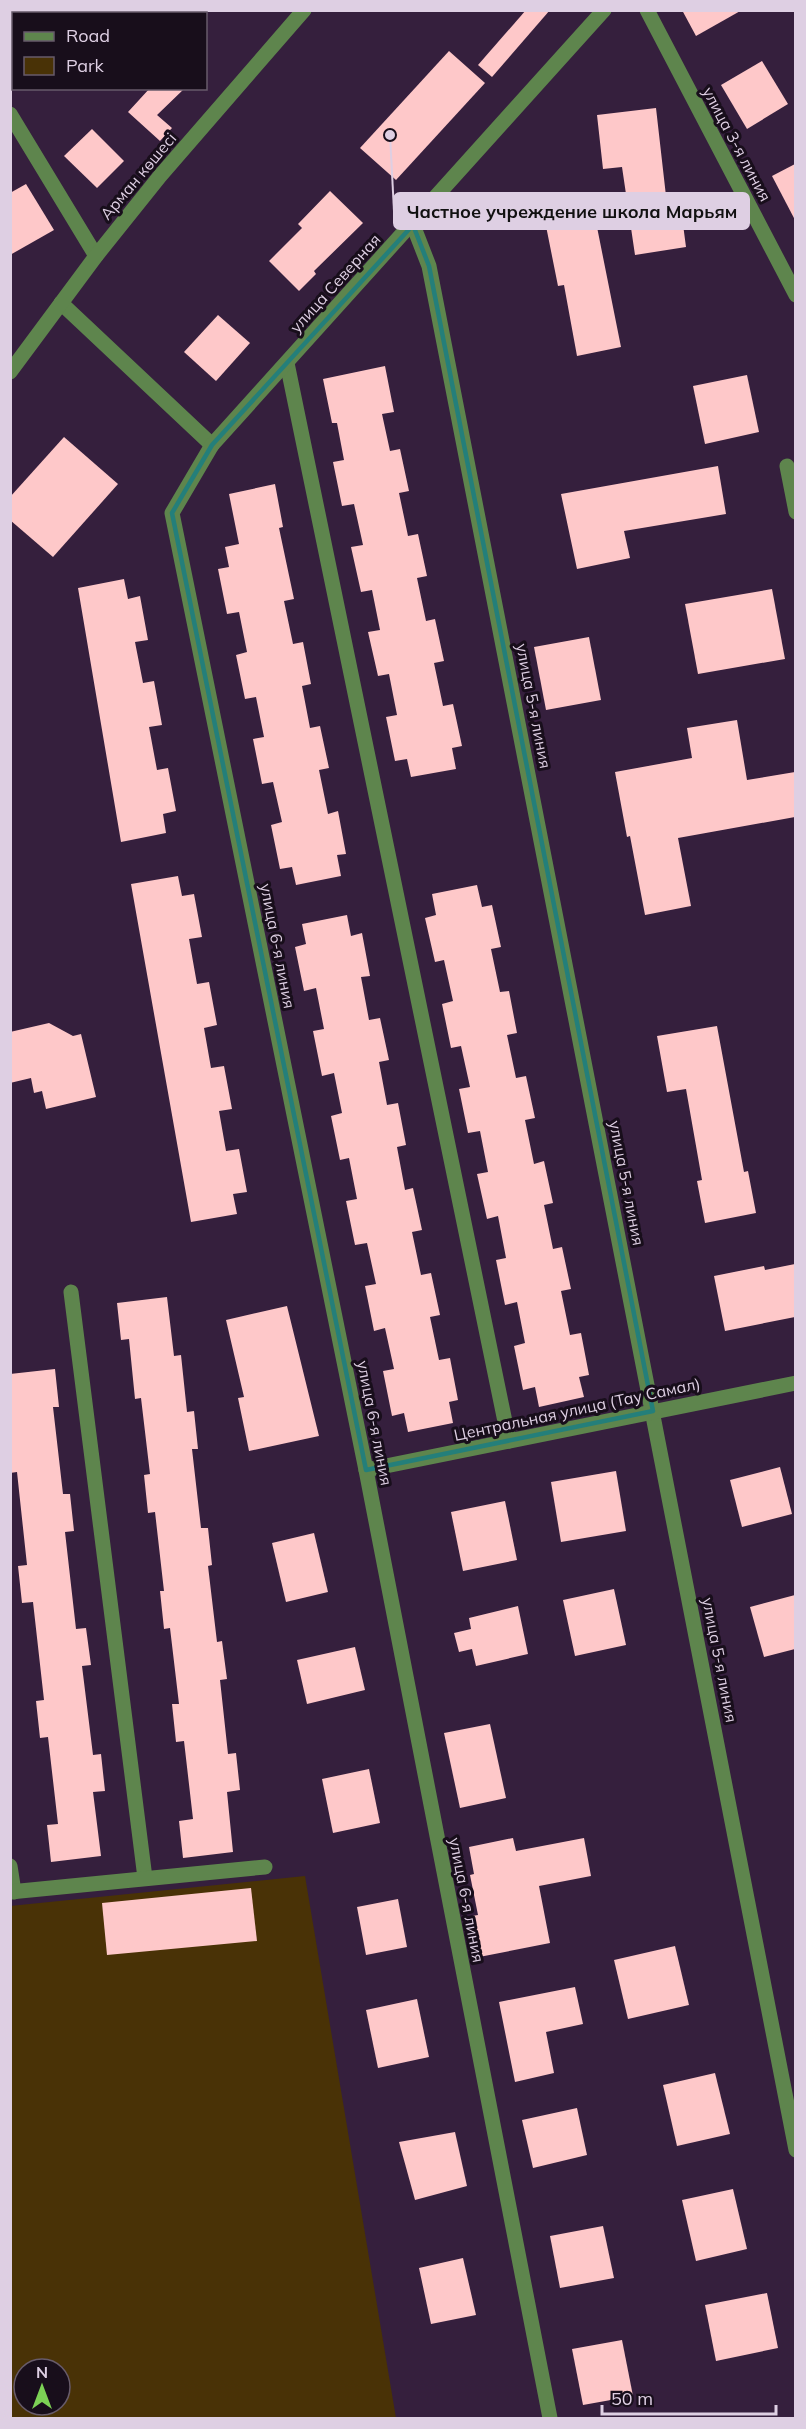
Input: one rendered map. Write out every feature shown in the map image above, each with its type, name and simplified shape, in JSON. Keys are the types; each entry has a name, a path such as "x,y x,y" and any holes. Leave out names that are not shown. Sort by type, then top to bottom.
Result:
{"street":[{"name":"Арман көшесі","path":"10,372 96,256 160,176 304,10"},
{"name":"улица Северная","path":"212,445 604,10"},
{"name":"улица 3-я линия","path":"647,10 795,294"},
{"path":"10,114 96,256"},
{"name":"улица 5-я линия","path":"412,225 429,266 795,2150"},
{"path":"61,303 212,445"},
{"path":"287,363 509,1441"},
{"name":"улица 6-я линия","path":"212,445 172,513 366,1470 549,2418"},
{"path":"787,466 795,512"},
{"path":"70,1292 145,1878"},
{"name":"Центральная улица (Тау Самал)","path":"366,1470 795,1383"},
{"path":"10,1866 12,1892 265,1866"}],"highlighted area":[{"path":"413,225 429,266 653,1411 366,1470 172,513 212,445"}],"green space":[{"path":"305,1876 396,2418 11,2418 10,1906"}],"building":[{"path":"526,10 550,10 492,77 478,65"},
{"path":"682,10 742,10 696,36"},
{"path":"449,51 485,83 396,180 360,148"},
{"path":"762,61 788,104 747,129 721,85"},
{"path":"148,90 183,90 157,115 172,128 160,141 128,112"},
{"path":"656,108 666,196 679,194 686,247 635,255 622,167 603,169 597,115"},
{"path":"92,129 124,161 97,188 64,156"},
{"path":"795,164 795,220 772,176"},
{"path":"26,184 54,230 10,255 10,193"},
{"path":"330,191 363,223 314,271 316,274 299,291 269,261 302,228 298,224"},
{"path":"594,212 621,347 577,356 564,285 558,286 545,221"},
{"path":"218,315 250,343 216,381 184,352"},
{"path":"385,366 394,412 382,414 390,451 400,449 409,491 399,493 408,536 418,534 427,576 417,578 426,621 435,619 444,661 434,663 443,706 453,704 462,746 452,748 456,769 411,777 407,759 395,761 386,717 397,715 389,674 378,676 368,632 380,630 372,590 361,592 351,547 363,545 354,504 342,506 333,462 344,460 337,423 332,423 323,379"},
{"path":"747,375 759,432 705,444 693,386"},
{"path":"64,437 118,484 53,557 10,520 10,497"},
{"path":"718,466 726,514 624,531 630,558 577,569 561,494"},
{"path":"275,484 283,527 279,528 294,599 284,601 293,644 303,642 311,684 302,686 310,728 320,726 329,768 319,770 328,814 338,811 346,854 337,855 341,876 296,885 292,867 280,869 271,825 282,822 273,782 262,784 253,739 264,737 256,697 245,699 236,655 247,652 239,612 227,614 218,569 229,567 225,547 239,544 229,494"},
{"path":"124,579 128,599 140,596 148,640 135,642 143,683 154,681 162,725 149,727 157,770 168,768 176,811 163,814 166,833 121,842 78,588"},
{"path":"772,589 785,659 698,674 685,604"},
{"path":"589,637 601,700 546,710 534,647"},
{"path":"737,720 747,780 795,772 795,817 678,838 691,906 645,915 615,772 692,758 687,728"},
{"path":"178,876 182,896 194,894 202,937 189,939 197,984 209,982 217,1025 204,1028 211,1068 224,1066 232,1109 219,1111 226,1151 239,1149 247,1192 233,1194 237,1214 191,1222 131,884"},
{"path":"477,885 482,907 492,905 501,947 491,949 500,992 509,991 517,1033 507,1035 516,1078 526,1076 535,1118 525,1120 534,1164 544,1161 553,1203 544,1205 553,1249 562,1247 571,1289 561,1291 570,1335 581,1333 589,1375 579,1377 584,1397 539,1407 535,1387 523,1390 514,1346 525,1343 517,1302 505,1305 496,1260 506,1258 498,1216 487,1219 477,1174 488,1172 480,1131 468,1133 459,1089 470,1087 461,1046 451,1048 442,1004 453,1001 444,960 435,962 425,918 436,915 432,894"},
{"path":"347,915 351,936 362,933 370,976 361,977 369,1020 380,1018 389,1060 379,1062 387,1105 398,1103 406,1145 397,1147 405,1190 413,1188 422,1230 412,1232 421,1275 431,1273 440,1315 430,1317 439,1360 450,1358 458,1400 449,1402 453,1423 408,1432 404,1413 392,1416 383,1371 394,1369 385,1328 374,1331 365,1286 376,1284 367,1243 355,1245 346,1201 357,1199 349,1158 340,1160 331,1116 342,1113 334,1073 322,1076 313,1031 324,1029 316,988 304,991 295,947 306,944 302,924"},
{"path":"49,1023 73,1036 81,1034 96,1097 46,1109 42,1091 34,1093 31,1078 10,1083 10,1032"},
{"path":"717,1026 744,1172 748,1171 756,1213 705,1223 697,1181 702,1180 686,1089 667,1092 657,1036"},
{"path":"795,1264 795,1317 725,1331 714,1276 764,1266 765,1270"},
{"path":"167,1297 174,1356 181,1355 187,1412 194,1411 198,1449 192,1449 201,1528 208,1528 212,1565 208,1566 217,1642 222,1641 227,1679 220,1680 228,1754 236,1753 240,1790 227,1792 233,1852 183,1858 179,1821 193,1819 184,1741 176,1742 172,1704 179,1704 170,1628 164,1629 160,1591 164,1591 155,1512 148,1513 144,1475 150,1474 141,1398 135,1399 129,1339 121,1340 117,1303"},
{"path":"287,1306 319,1436 249,1451 238,1398 244,1397 226,1320"},
{"path":"55,1369 59,1407 53,1407 63,1494 70,1494 74,1531 65,1532 76,1629 86,1628 91,1665 82,1666 93,1755 101,1754 105,1791 93,1792 101,1856 51,1862 47,1825 58,1824 48,1737 40,1738 36,1701 44,1700 33,1602 22,1603 18,1566 27,1565 17,1472 10,1473 10,1374"},
{"path":"780,1467 792,1514 742,1527 730,1480"},
{"path":"616,1471 626,1531 561,1542 551,1482"},
{"path":"505,1501 517,1560 463,1571 451,1512"},
{"path":"314,1533 328,1592 286,1602 272,1543"},
{"path":"614,1589 626,1645 575,1656 563,1600"},
{"path":"795,1595 795,1649 764,1657 750,1607"},
{"path":"518,1606 528,1654 476,1666 472,1649 459,1652 454,1633 471,1629 469,1618"},
{"path":"355,1647 365,1690 307,1704 297,1660"},
{"path":"490,1724 506,1798 460,1808 444,1733"},
{"path":"369,1769 380,1823 333,1833 322,1779"},
{"path":"513,1838 516,1851 584,1838 591,1876 539,1886 550,1943 474,1958 466,1917 478,1915 470,1875 474,1874 469,1847"},
{"path":"251,1888 257,1941 107,1955 102,1903"},
{"path":"398,1899 407,1947 366,1955 357,1907"},
{"path":"675,1946 689,2005 628,2019 614,1960"},
{"path":"575,1987 583,2024 546,2032 554,2073 515,2082 499,2002"},
{"path":"417,1999 429,2057 378,2068 366,2010"},
{"path":"715,2073 730,2134 677,2146 663,2085"},
{"path":"577,2108 587,2155 533,2168 522,2120"},
{"path":"455,2132 467,2186 415,2200 399,2142"},
{"path":"733,2189 747,2249 696,2261 682,2200"},
{"path":"603,2226 614,2278 560,2288 550,2236"},
{"path":"463,2258 476,2315 431,2324 419,2268"},
{"path":"767,2293 778,2348 716,2361 705,2305"},
{"path":"622,2340 633,2396 583,2405 572,2349"}],"place":[{"name":"Частное учреждение школа Марьям","path":"390,135"}]}
